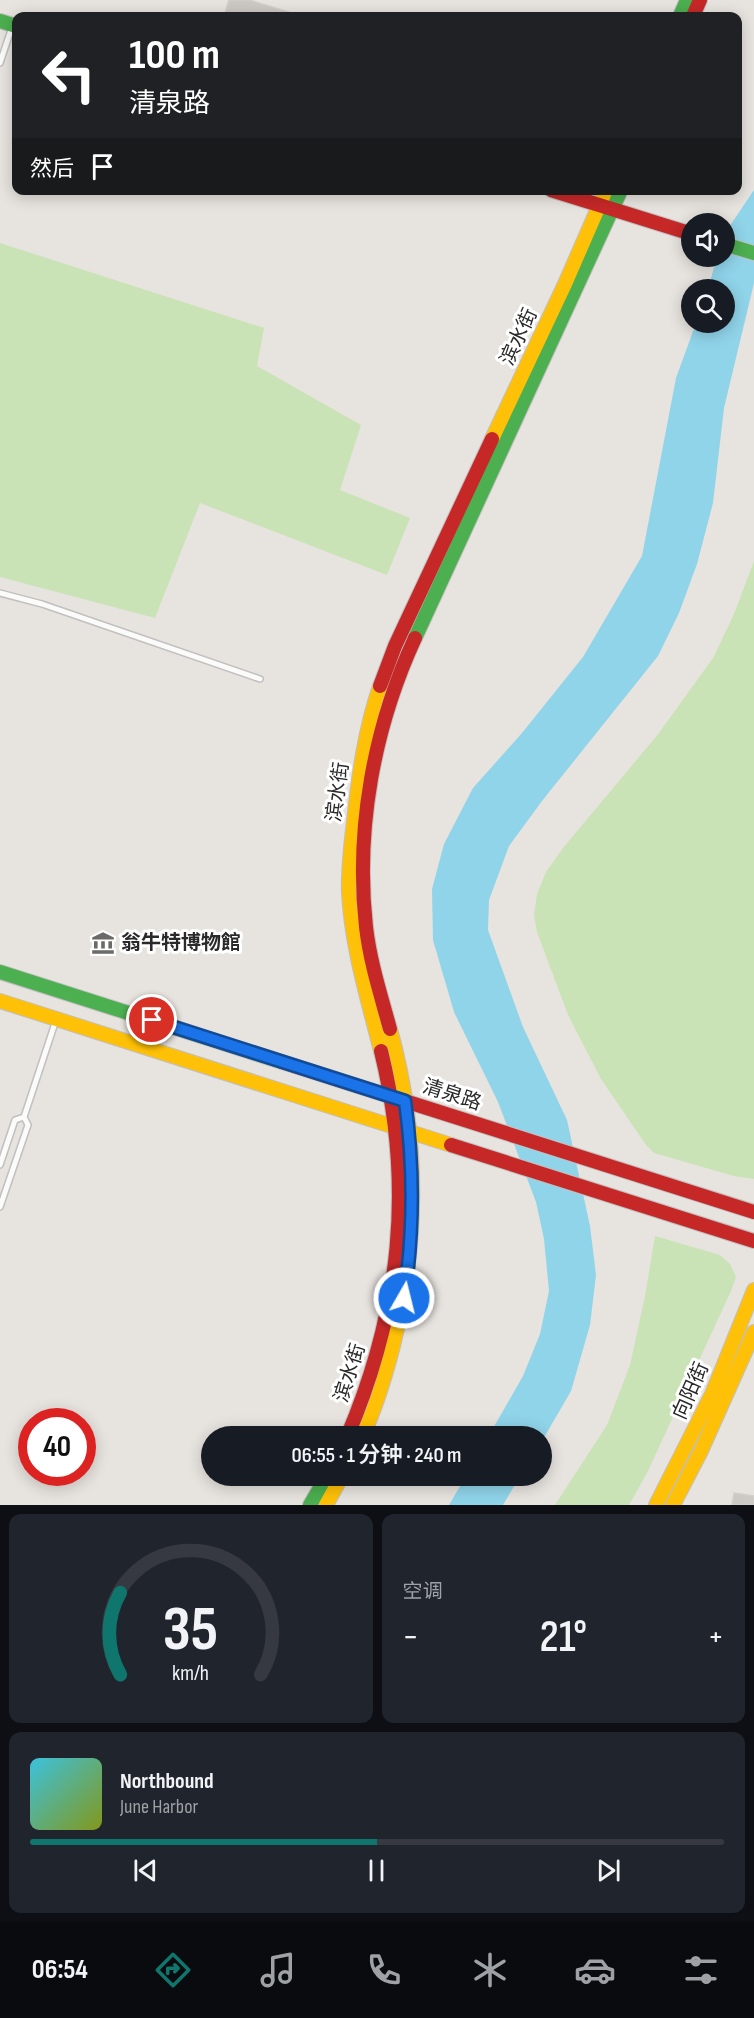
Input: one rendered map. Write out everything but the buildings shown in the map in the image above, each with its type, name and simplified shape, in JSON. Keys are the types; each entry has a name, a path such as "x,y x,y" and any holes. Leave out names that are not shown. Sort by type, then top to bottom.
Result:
{"street":[{"path":"567,195 681,230"},
{"name":"滨水街","path":"366,1426 379,1393 400,1321 407,1274 412,1201 412,1168 403,1082 373,966 366,928 363,889 365,848 377,751 390,699 410,648 606,207 606,195"},
{"name":"滨水街","path":"351,1426 370,1379 382,1336 394,1273 398,1219 398,1161 390,1096 366,999 353,929 349,892 350,850 357,789 374,703 395,646 560,294 606,207 617,195"},
{"path":"735,247 754,253"},
{"name":"清泉路","path":"0,972 754,1212"},
{"path":"0,1001 754,1241"},
{"name":"向阳街","path":"657,1505 712,1395 754,1290"},
{"name":"向阳街","path":"673,1505 701,1452 754,1332"},
{"path":"310,1505 321,1486"},
{"path":"326,1505 336,1486"}],"lane":[{"path":"0,63 10,24"},
{"path":"0,593 42,604 260,679"},
{"path":"0,1207 28,1125 24,1117 57,1019"},
{"path":"0,1165 15,1120 24,1117"}],"green space":[{"path":"0,243 264,328 257,366 361,425 340,490 410,518 387,575 200,503 155,618 0,577"},
{"path":"754,561 754,1179 734,1176 654,1153 646,1145 601,1079 568,1015 537,932 534,915 537,894 546,872 563,848 659,733 713,658 734,614"},
{"path":"655,1236 720,1255 730,1264 736,1277 731,1291 647,1473 629,1505 555,1505 607,1425 630,1365"}],"water":[{"path":"754,190 754,283 724,408 713,503 697,564 679,613 658,656 542,801 509,846 489,900 488,930 523,1027 567,1120 590,1226 596,1275 590,1325 571,1391 551,1426 494,1426 523,1376 540,1334 549,1291 544,1239 536,1202 498,1102 454,1012 433,940 432,889 444,844 473,788 522,733 583,657 642,556 676,378 692,333 735,333 735,279 711,279 714,267 735,267 735,218"},
{"path":"460,1486 514,1486 503,1505 449,1505"}],"traffic: fast":[{"path":"682,12 687,0"},
{"path":"0,21 12,25"},
{"path":"415,638 619,195"},
{"path":"735,247 754,253"},
{"path":"0,972 282,1062"},
{"path":"310,1505 321,1486"}],"traffic: slow":[{"path":"492,439 604,195"},
{"path":"380,686 370,719 360,770 349,885 357,954 381,1051"},
{"path":"0,1001 451,1145"},
{"path":"367,1426 380,1392 402,1307 411,1227 411,1148 400,1068 390,1029"},
{"path":"656,1505 712,1394 754,1290"},
{"path":"673,1505 701,1451 754,1332"},
{"path":"326,1505 336,1486"}],"traffic: jam":[{"path":"695,12 700,0"},
{"path":"567,195 681,231"},
{"path":"380,686 395,646 492,439"},
{"path":"390,1029 376,979 366,927 363,853 371,779 379,743 388,707 415,638"},
{"path":"351,1426 380,1342 397,1247 399,1199 397,1150 391,1101 381,1051"},
{"path":"282,1062 754,1212"},
{"path":"451,1145 754,1241"}],"place":[{"name":"翁牛特博物館","path":"103,943"}],"route":[{"path":"152,1020 405,1101 411,1143 412,1186 404,1298"}]}
